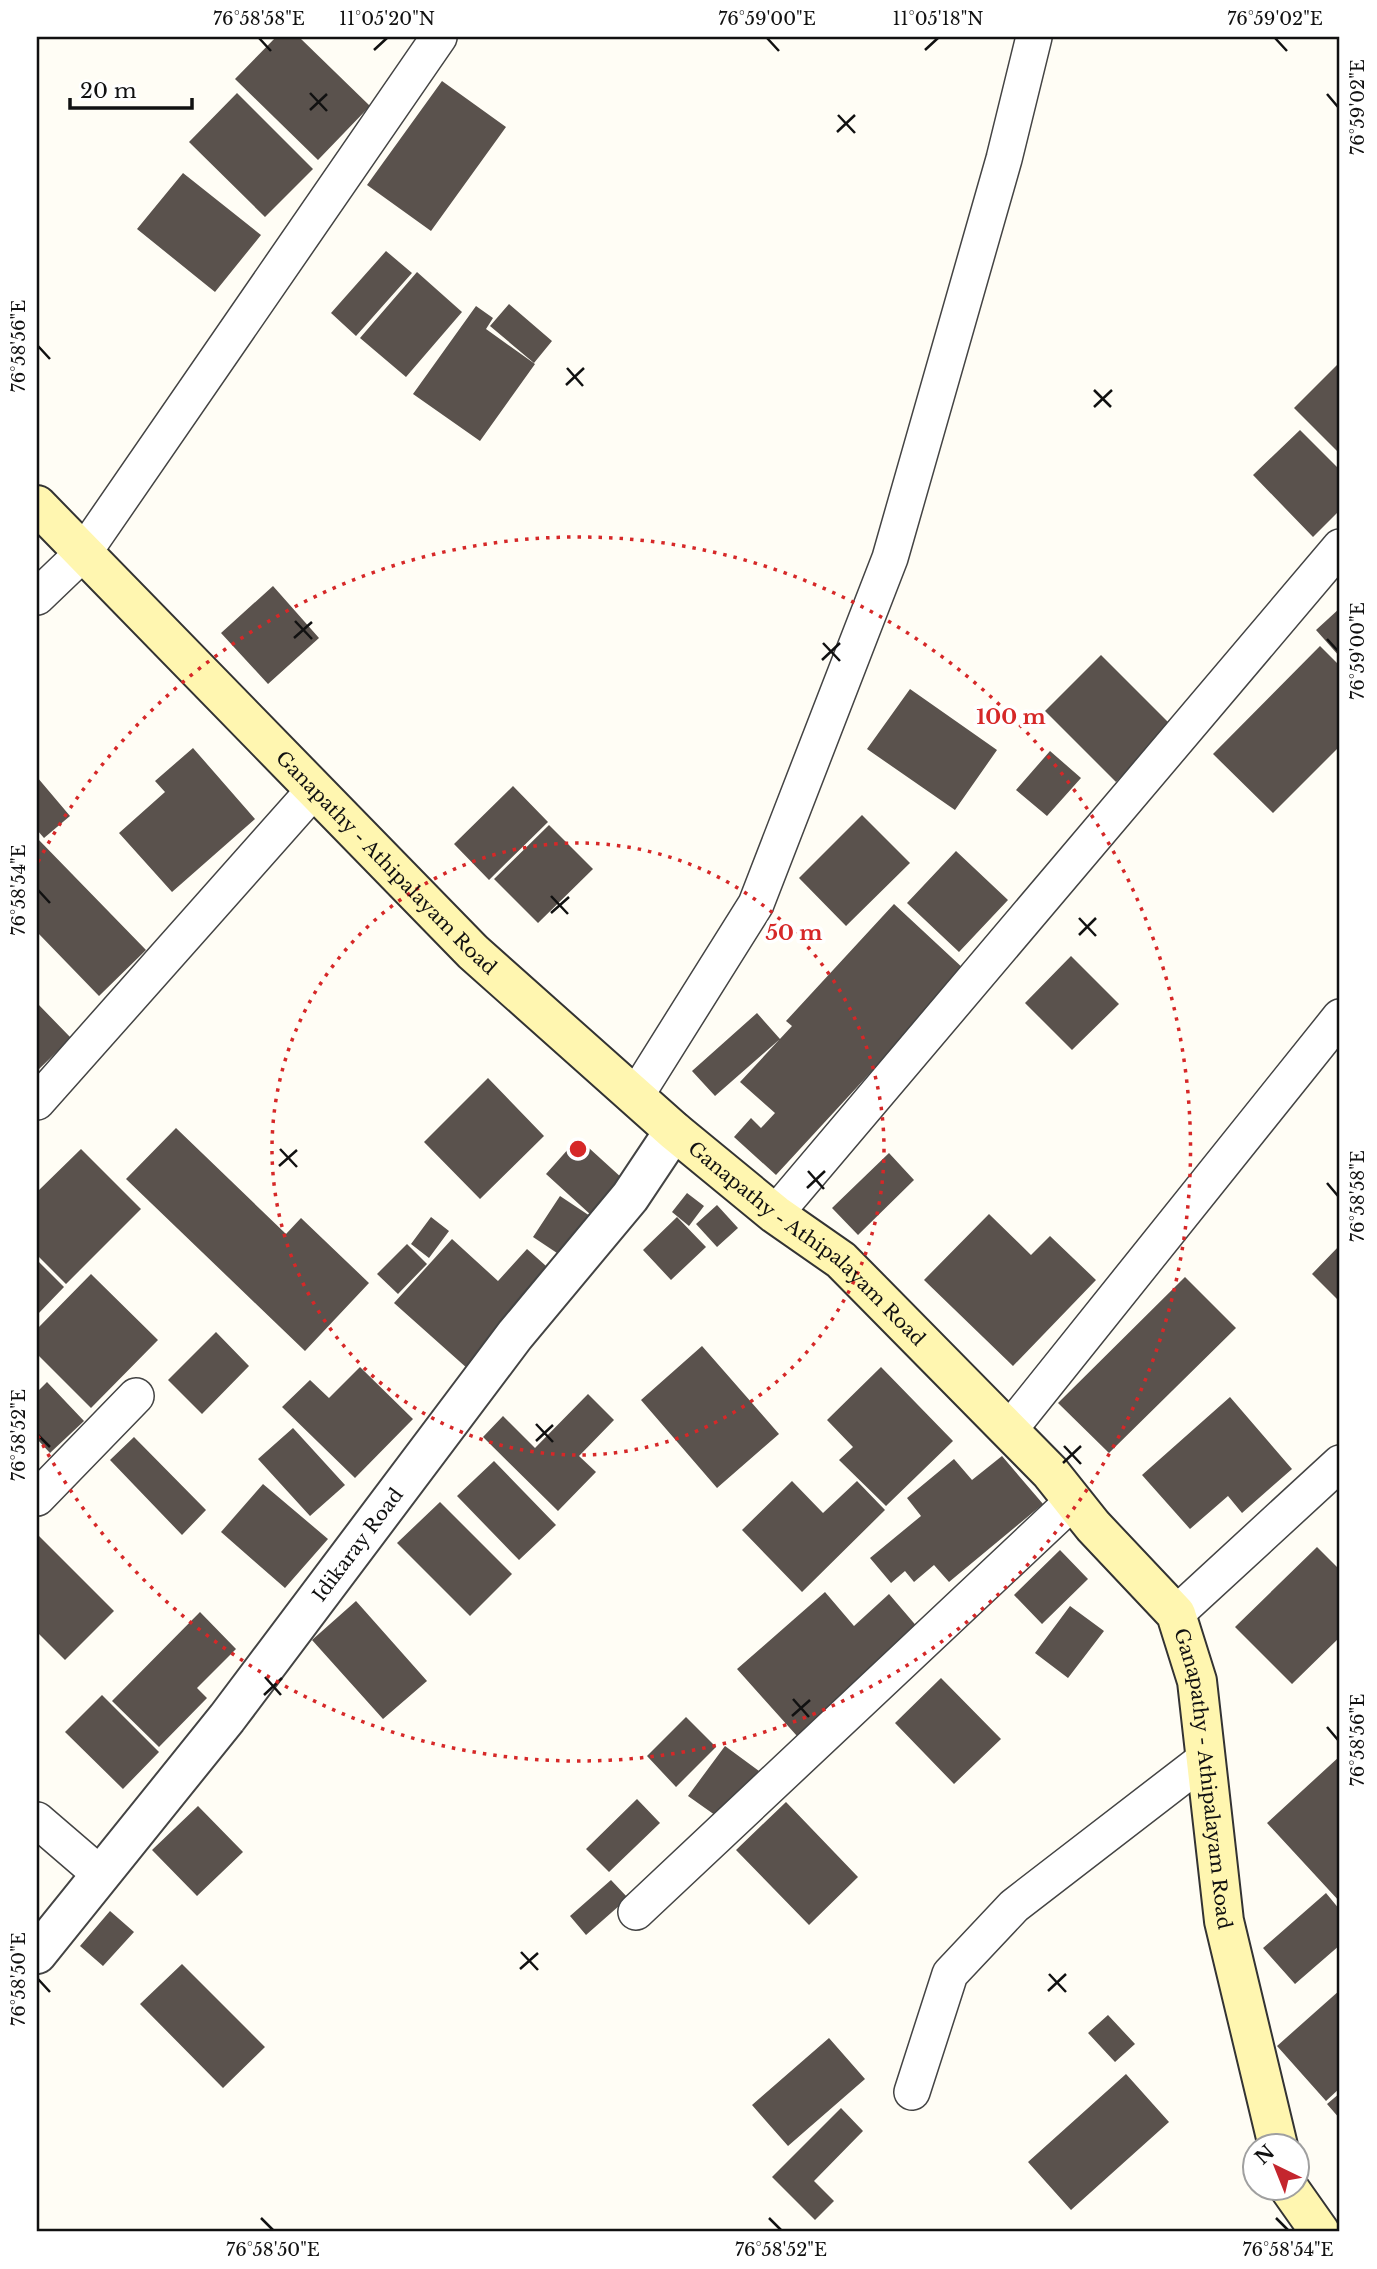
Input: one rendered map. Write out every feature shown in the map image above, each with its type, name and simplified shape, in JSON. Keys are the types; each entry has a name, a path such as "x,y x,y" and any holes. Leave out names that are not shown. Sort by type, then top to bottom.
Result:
{"main road":[{"name":"Ganapathy - Athipalayam Road","path":"37,505 473,952 674,1131 775,1214 841,1259 1050,1472 1093,1526 1176,1614 1197,1681 1224,1921 1274,2132"},
{"path":"1298,2202 1320,2232"}],"street":[{"path":"37,597 83,552 439,37"},
{"path":"635,1097 756,904 890,558 1000,172 1034,37"},
{"path":"775,1214 1340,547"},
{"path":"37,1102 314,790"},
{"path":"1009,1430 1340,1017"},
{"name":"Idikaray Road","path":"37,1954 228,1718 515,1335 630,1197 674,1131"},
{"path":"37,1498 136,1396"},
{"path":"1176,1614 1340,1464"},
{"path":"636,1912 1073,1501"},
{"path":"912,2092 950,1975 1014,1906 1206,1758"},
{"path":"37,1820 101,1875"}],"building":[{"path":"276,37 299,37 370,106 318,160 235,79"},
{"path":"442,81 506,127 431,231 367,185"},
{"path":"237,93 313,169 265,217 189,142"},
{"path":"183,173 261,235 215,292 137,229"},
{"path":"386,251 412,273 356,336 331,313"},
{"path":"417,272 462,312 406,377 360,338"},
{"path":"509,304 552,341 534,363 490,326"},
{"path":"476,306 493,318 486,329 535,364 480,441 413,394"},
{"path":"1340,362 1340,454 1294,408"},
{"path":"1300,430 1340,470 1340,510 1313,537 1253,475"},
{"path":"273,586 319,638 268,684 221,633"},
{"path":"1340,608 1340,657 1316,630"},
{"path":"1320,646 1340,666 1340,746 1273,813 1213,754"},
{"path":"1101,655 1172,726 1116,782 1045,711"},
{"path":"910,689 997,750 955,810 867,749"},
{"path":"193,748 255,819 172,892 119,833 165,792 155,781"},
{"path":"1050,751 1081,778 1047,816 1016,790"},
{"path":"37,777 70,816 44,838 37,830"},
{"path":"513,786 548,822 489,880 454,844"},
{"path":"862,815 910,863 846,926 799,878"},
{"path":"549,825 593,869 538,923 494,879"},
{"path":"37,838 146,950 99,996 37,932"},
{"path":"956,851 1008,900 959,952 907,903"},
{"path":"894,904 965,970 776,1175 734,1137 751,1118 761,1128 775,1113 740,1082 792,1026 786,1021"},
{"path":"1071,956 1119,1004 1072,1050 1025,1003"},
{"path":"37,1003 71,1038 37,1071"},
{"path":"757,1013 780,1039 715,1096 692,1071"},
{"path":"488,1078 544,1136 480,1199 424,1142"},
{"path":"176,1128 286,1234 301,1218 369,1283 305,1351 126,1179"},
{"path":"578,1138 623,1179 591,1215 546,1174"},
{"path":"81,1149 141,1209 66,1284 37,1255 37,1192"},
{"path":"889,1153 914,1180 858,1235 832,1208"},
{"path":"687,1193 704,1206 689,1226 672,1212"},
{"path":"560,1196 590,1216 563,1257 533,1237"},
{"path":"717,1205 738,1228 717,1247 696,1224"},
{"path":"989,1214 1031,1255 1050,1236 1096,1280 1013,1366 924,1280"},
{"path":"431,1217 449,1231 429,1258 411,1244"},
{"path":"677,1217 706,1247 671,1280 643,1250"},
{"path":"452,1239 498,1281 527,1249 555,1274 468,1369 394,1303"},
{"path":"407,1244 427,1264 398,1294 377,1274"},
{"path":"1340,1245 1340,1302 1312,1274"},
{"path":"37,1260 64,1287 37,1315"},
{"path":"91,1274 158,1340 91,1408 37,1354 37,1329"},
{"path":"1185,1277 1236,1328 1109,1453 1058,1403"},
{"path":"216,1332 249,1366 202,1414 168,1380"},
{"path":"702,1346 779,1434 717,1488 641,1400"},
{"path":"360,1367 413,1419 355,1478 282,1407 310,1380 329,1398"},
{"path":"881,1367 953,1441 886,1506 839,1460 853,1447 827,1420"},
{"path":"47,1382 84,1421 50,1453 37,1439 37,1392"},
{"path":"588,1394 614,1420 579,1456 596,1472 558,1511 483,1437 503,1416 535,1448"},
{"path":"1230,1397 1292,1469 1242,1513 1228,1496 1190,1529 1142,1475"},
{"path":"293,1428 345,1485 310,1516 258,1459"},
{"path":"134,1437 206,1510 182,1535 110,1460"},
{"path":"1002,1456 1043,1504 949,1582 934,1565 914,1582 905,1571 891,1583 870,1558 921,1516 907,1498 954,1459 972,1480"},
{"path":"494,1461 556,1525 519,1560 457,1496"},
{"path":"792,1481 823,1513 857,1481 885,1510 802,1592 742,1530"},
{"path":"263,1484 328,1539 285,1588 221,1532"},
{"path":"440,1502 512,1574 470,1616 397,1543"},
{"path":"38,1535 114,1611 65,1660 37,1632"},
{"path":"1317,1547 1340,1570 1340,1637 1292,1684 1235,1627"},
{"path":"1060,1550 1088,1579 1042,1624 1014,1595"},
{"path":"825,1592 854,1626 889,1594 919,1629 797,1736 737,1669"},
{"path":"356,1601 427,1681 383,1719 312,1640"},
{"path":"1070,1606 1104,1631 1068,1678 1035,1653"},
{"path":"200,1612 236,1649 197,1688 207,1698 159,1747 112,1701"},
{"path":"941,1678 1001,1739 954,1784 895,1723"},
{"path":"102,1695 159,1752 123,1789 65,1732"},
{"path":"686,1717 716,1747 676,1787 647,1756"},
{"path":"725,1746 759,1771 722,1820 688,1796"},
{"path":"1340,1756 1340,1902 1267,1823"},
{"path":"637,1799 660,1823 609,1872 586,1849"},
{"path":"786,1802 858,1877 809,1925 736,1850"},
{"path":"198,1806 243,1852 197,1896 152,1850"},
{"path":"611,1880 628,1898 586,1935 570,1916"},
{"path":"1326,1893 1340,1910 1340,1945 1295,1984 1263,1948"},
{"path":"110,1911 134,1932 103,1966 80,1946"},
{"path":"182,1964 265,2047 223,2088 140,2004"},
{"path":"1340,1990 1340,2088 1326,2101 1277,2046"},
{"path":"1108,2015 1135,2044 1115,2062 1088,2033"},
{"path":"829,2038 865,2079 788,2146 752,2105"},
{"path":"1126,2074 1169,2122 1071,2210 1028,2162"},
{"path":"1340,2093 1340,2119 1327,2104"},
{"path":"841,2108 863,2131 814,2181 834,2201 815,2220 772,2177"}]}
